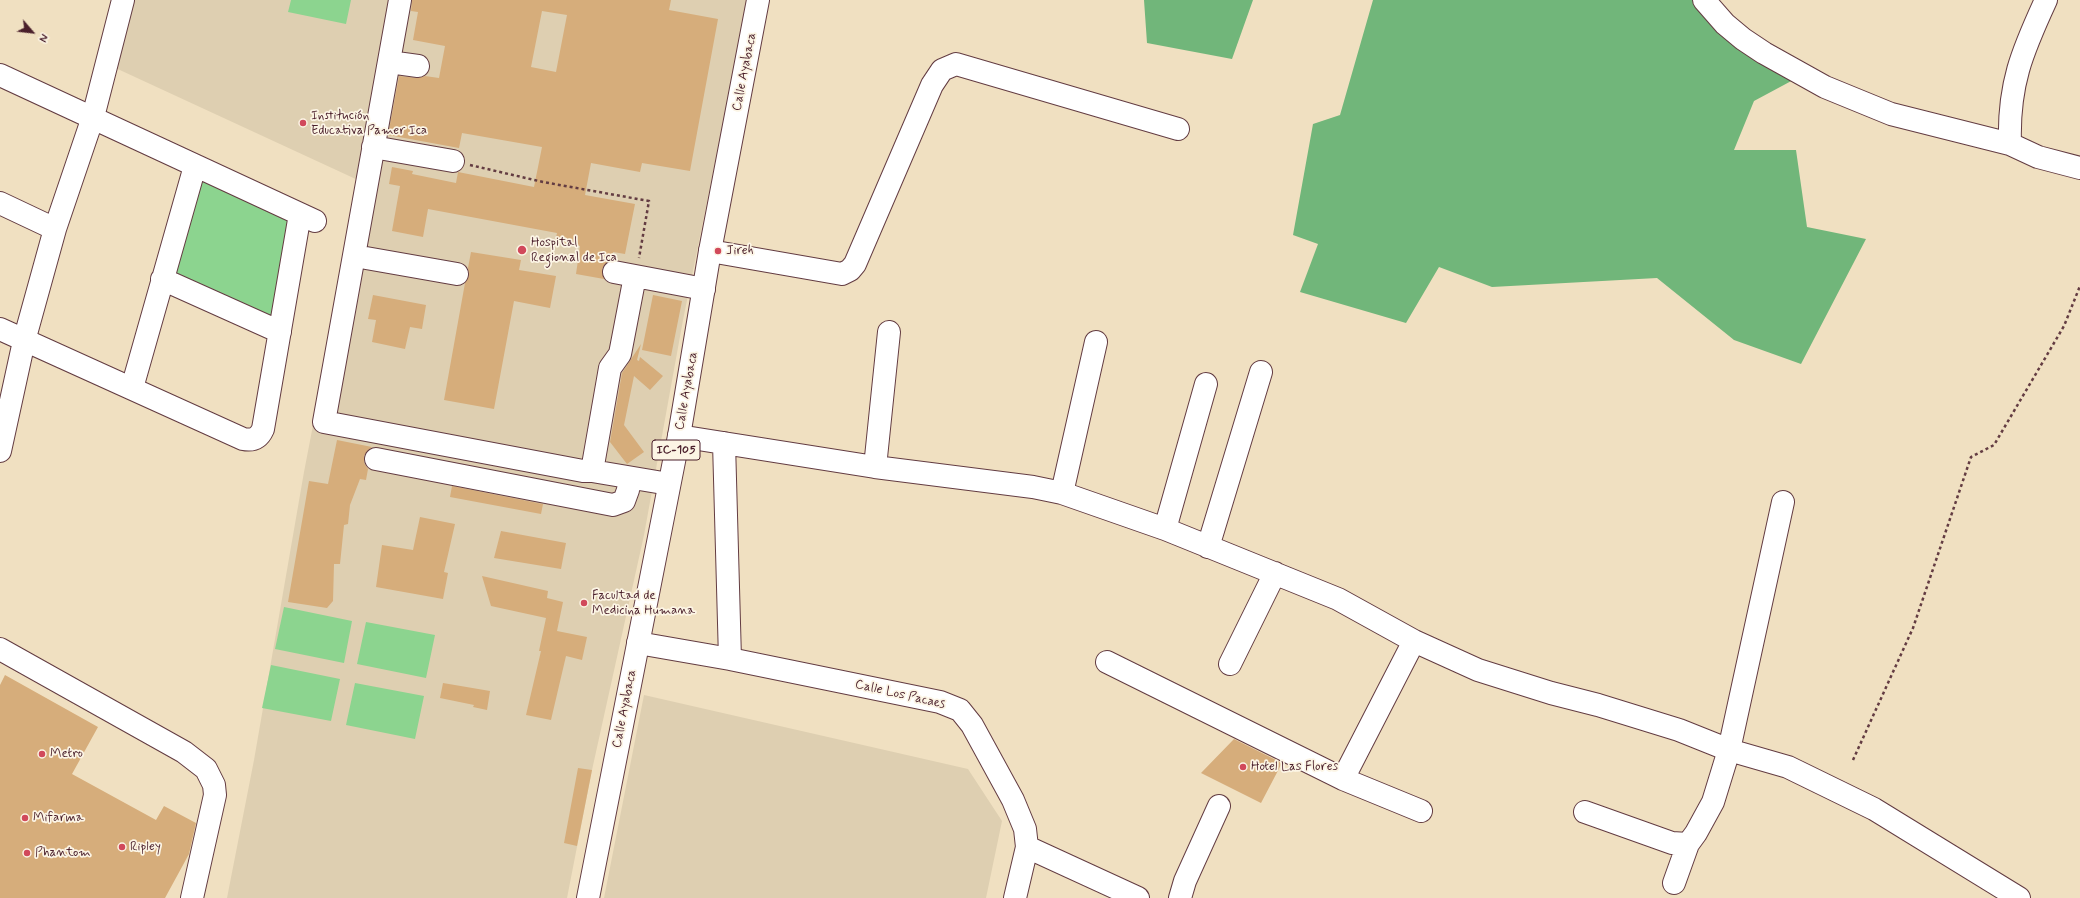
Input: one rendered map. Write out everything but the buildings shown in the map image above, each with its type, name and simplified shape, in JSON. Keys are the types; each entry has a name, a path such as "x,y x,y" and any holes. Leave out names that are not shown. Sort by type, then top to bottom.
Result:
{"street":[{"path":"335,424 366,258 389,62 400,0"},
{"name":"Calle Ayabaca","path":"588,898 679,436 710,251 758,0"},
{"path":"1704,0 1726,24 1743,39 1764,53 1825,87 1891,114 2010,144 2038,157 2080,168"},
{"path":"2010,144 2012,95 2018,63 2046,0"},
{"path":"1,445 24,341 55,229 93,117 118,2"},
{"path":"389,62 418,66"},
{"path":"710,251 842,274 850,270 855,264 932,85 942,70 956,64 1178,129"},
{"path":"0,75 308,217 280,332 263,429 258,437 253,440 243,440 0,329"},
{"path":"380,148 454,161"},
{"path":"380,148 324,422 583,471 592,471 669,484"},
{"path":"132,388 195,166"},
{"path":"0,203 55,229"},
{"path":"366,258 457,274"},
{"path":"614,272 704,289"},
{"path":"592,471 610,368 620,354 635,276"},
{"path":"162,279 280,332"},
{"path":"875,467 889,332"},
{"path":"1062,493 1096,342"},
{"path":"1208,546 1261,372"},
{"path":"1165,529 1206,384"},
{"path":"392,435 381,461 613,505 624,501 628,490 629,478"},
{"path":"679,436 875,467 1033,487 1062,493 1165,529 1275,573 1360,610 1414,641 1478,670 1679,730 1729,750 1788,767 1874,809 2018,898"},
{"path":"724,443 730,659"},
{"path":"475,479 481,452"},
{"path":"1674,882 1688,844 1696,833 1713,802 1729,750 1783,502"},
{"path":"1230,664 1275,573"},
{"path":"1344,779 1414,641"},
{"name":"Calle Los Pacaes","path":"638,643 730,659 940,702 960,710 972,725 1013,800 1025,829 1027,847 1015,898"},
{"path":"0,649 184,752 206,769 212,777 215,795 192,898"},
{"path":"1107,662 1344,779 1421,811"},
{"path":"1180,898 1185,881 1219,806"},
{"path":"1585,812 1672,843 1688,844"},
{"path":"1027,847 1138,898"}],"path":[{"path":"454,161 543,182 649,201 635,276"},
{"path":"1853,760 1913,628 1971,457 1994,446 2064,326 2080,286"}],"shaded area":[{"path":"127,0 748,0 683,320 644,535 592,770 567,898 227,898 254,760 304,472 360,181 109,65"},
{"path":"644,695 968,769 1002,821 986,898 604,898"}],"green space":[{"path":"291,0 351,0 346,24 288,12"},
{"path":"1144,0 1253,0 1232,59 1147,43"},
{"path":"1373,0 1695,0 1795,79 1754,101 1734,150 1796,150 1807,227 1866,239 1801,364 1734,340 1657,278 1492,287 1439,267 1406,323 1300,292 1318,244 1293,235 1313,124 1340,115"},
{"path":"204,173 290,213 272,315 267,316 172,273"},
{"path":"284,607 352,621 344,663 275,649"},
{"path":"366,622 435,635 426,678 357,664"},
{"path":"271,665 340,679 331,721 262,708"},
{"path":"355,683 424,696 415,739 346,725"}],"place":[{"name":"Institución Educativa Pamer Ica","path":"303,123"},
{"name":"Hospital Regional de Ica","path":"522,250"},
{"name":"Jireh","path":"718,251"},
{"name":"Facultad de Medicina Humana","path":"584,603"},
{"name":"Metro","path":"42,754"},
{"name":"Hotel Las Flores","path":"1243,767"},
{"name":"Mifarma","path":"25,818"},
{"name":"Ripley","path":"122,847"},
{"name":"Phantom","path":"27,853"}]}
